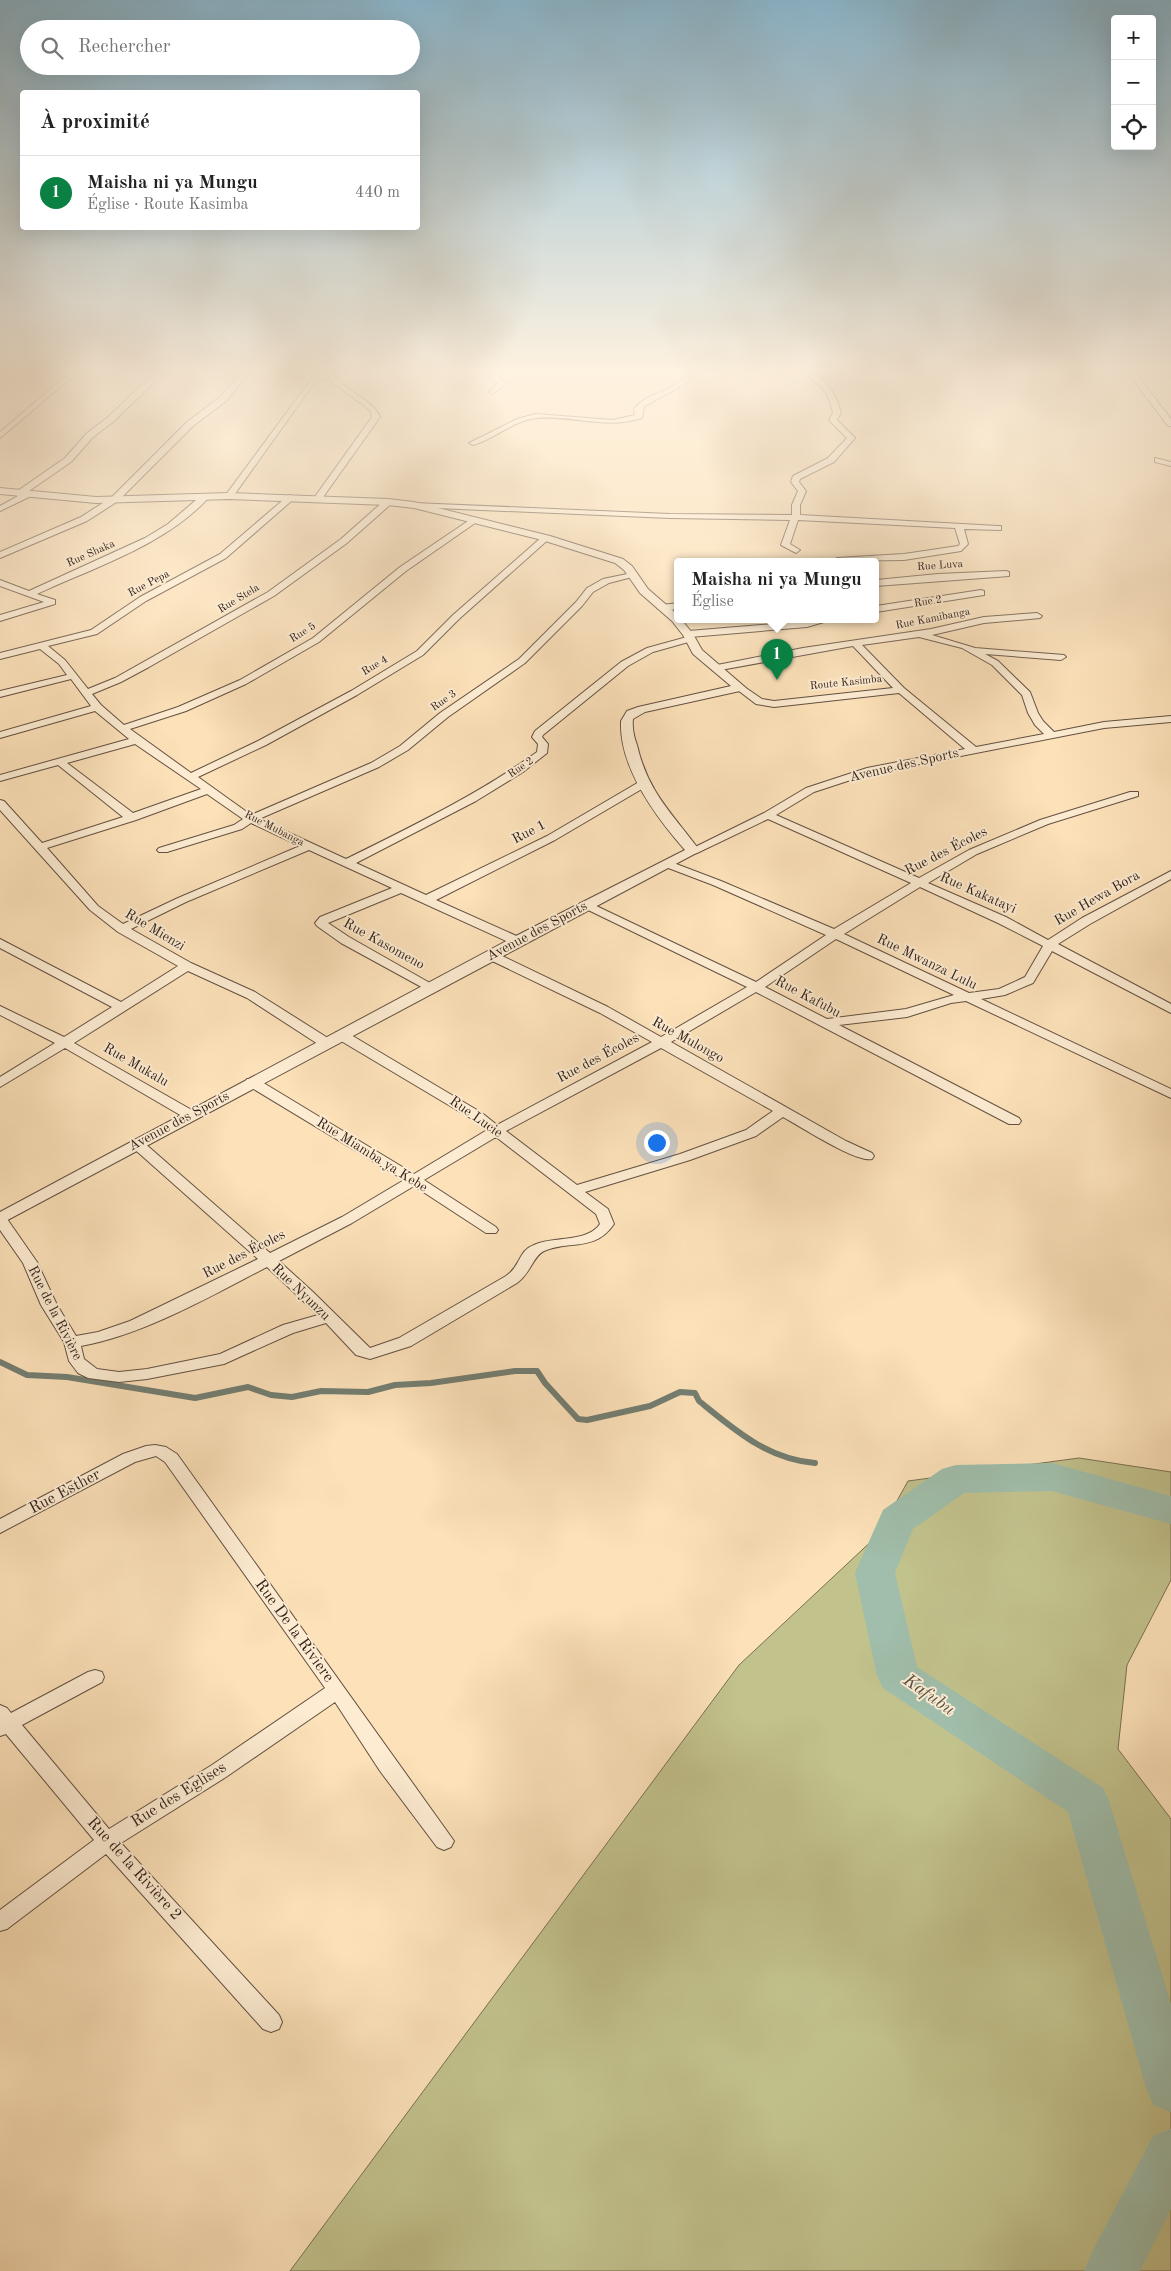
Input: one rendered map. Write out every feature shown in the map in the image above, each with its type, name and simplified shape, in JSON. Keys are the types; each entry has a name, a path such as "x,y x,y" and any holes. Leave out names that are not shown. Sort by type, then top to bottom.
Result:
{"street":[{"path":"0,509 47,476"},
{"path":"0,555 84,518 115,500 139,476"},
{"path":"229,496 243,476"},
{"path":"318,498 334,476"},
{"path":"796,550 785,545 797,512 797,502 802,490 795,482 796,478 800,476"},
{"name":"Route Kasimba","path":"0,491 70,499 115,500 206,496 292,497 414,505 675,516 794,517 998,528"},
{"name":"Rue Shaka","path":"31,593 148,540 172,526 206,496"},
{"name":"Rue Pepa","path":"0,656 94,632 143,599 223,556 292,497"},
{"name":"Rue Stela","path":"86,693 118,680 271,594 344,541 388,502"},
{"name":"Route Kasimba","path":"414,505 546,538 619,561 628,568 644,592 674,621"},
{"name":"Rue 5","path":"124,728 182,709 243,682 316,640 403,569 474,521"},
{"path":"879,559 904,558 961,548 964,544 959,526"},
{"name":"Rue 4","path":"190,777 270,738 420,653 456,617 546,538"},
{"name":"Rue Luva","path":"879,583 938,577 1006,574"},
{"name":"Rue 3","path":"163,850 238,827 250,819 375,765 404,748 444,715 522,661 579,604 590,590 606,581 632,576"},
{"path":"0,583 52,602 0,618"},
{"name":"Rue 2","path":"879,609 921,604 981,593"},
{"path":"662,608 674,606"},
{"name":"Rue Kamibanga","path":"715,668 918,634 984,620 1037,616"},
{"name":"Route Kasimba","path":"676,623 688,636 697,652 759,702 774,704 901,690"},
{"name":"Rue 2","path":"347,863 405,834 521,769 542,753 544,744 537,737 540,733 638,656 688,636 811,623"},
{"path":"918,634 975,650 1061,658"},
{"path":"856,644 901,690 972,750"},
{"name":"Rue Mubanga","path":"42,646 62,662 96,707 137,740 250,819 517,941"},
{"path":"975,650 995,663 1027,694 1033,713 1039,723 1052,735"},
{"path":"0,694 73,676"},
{"path":"692,851 669,824 643,784 631,750 626,722 630,714 642,709 740,688"},
{"path":"0,735 96,707"},
{"path":"1104,725 1171,719"},
{"name":"Avenue des Sports","path":"0,1219 341,1034 586,905 768,815 810,790 867,771 1104,725"},
{"path":"0,778 137,740"},
{"path":"60,762 132,818"},
{"name":"Rue 1","path":"426,900 551,838 643,784"},
{"path":"40,847 132,818 209,790"},
{"name":"Rue des Écoles","path":"72,1342 100,1336 135,1325 347,1220 496,1131 662,1042 756,987 855,920 974,852 1044,822 1134,794"},
{"name":"Rue Mienzi","path":"0,803 94,908 122,930 187,966 251,995 326,1043"},
{"name":"Rue Kakatayi","path":"768,815 1002,920 1171,1009"},
{"path":"122,930 182,900 309,846"},
{"name":"Rue Mwanza Lulu","path":"667,864 717,883 835,934 1171,1094"},
{"name":"Rue Hewa Bora","path":"825,1023 907,1013 964,997 1001,992 1029,980 1050,944 1086,921 1171,874"},
{"name":"Rue Kasomeno","path":"400,889 334,916 321,924 345,940 431,987"},
{"name":"Rue Kafubu","path":"586,905 756,987 1014,1121"},
{"path":"0,942 121,1007"},
{"name":"Rue Mulongo","path":"492,956 527,975 566,990 867,1156"},
{"path":"0,1083 187,966"},
{"name":"Rue Mukalu","path":"0,1010 65,1043 192,1116"},
{"name":"Rue Lucie","path":"341,1034 477,1116 602,1212 607,1224 605,1229 582,1241 548,1245 529,1253 521,1273 405,1342"},
{"name":"Rue Miamba ya Kebe","path":"252,1082 415,1180 490,1230"},
{"path":"575,1190 684,1157 751,1133 783,1111"},
{"name":"Rue Nyunzu","path":"137,1144 308,1295 362,1351 370,1354 405,1342"},
{"name":"Rue de la Rivière","path":"0,1219 30,1262 49,1305 72,1342 78,1360 84,1369 94,1374 119,1377 147,1374 224,1359 288,1329 328,1317"},
{"name":"Rue De la Riviere","path":"130,1458 150,1449 162,1451 171,1458 337,1690 387,1765 444,1841"},
{"name":"Rue Esther","path":"0,1527 130,1458"},
{"path":"3,1721 95,1677"},
{"name":"Rue des Eglises","path":"0,1922 107,1841 219,1771 337,1690"},
{"name":"Rue de la Rivière 2","path":"3,1721 107,1841 271,2022"}],"green space":[{"path":"1079,1458 1171,1472 1171,1580 1127,1665 1118,1749 1171,1819 1171,2271 290,2271 739,1665 878,1535 908,1481"}],"waterway":[{"path":"0,1362 27,1375 67,1377 195,1398 248,1387 271,1395 292,1397 321,1391 368,1392 395,1385 431,1383 515,1371 537,1371 545,1383 578,1419 587,1420 650,1406 680,1392 695,1393 699,1401 752,1441 782,1456 815,1463"},
{"name":"Kafubu","path":"1171,1510 1052,1477 956,1479 897,1520 875,1573 898,1676 1087,1801 1171,2088"},
{"name":"Kafubu","path":"1111,2271 1171,2154"}],"place":[{"name":"Maisha ni ya Mungu","path":"777,680"}]}
